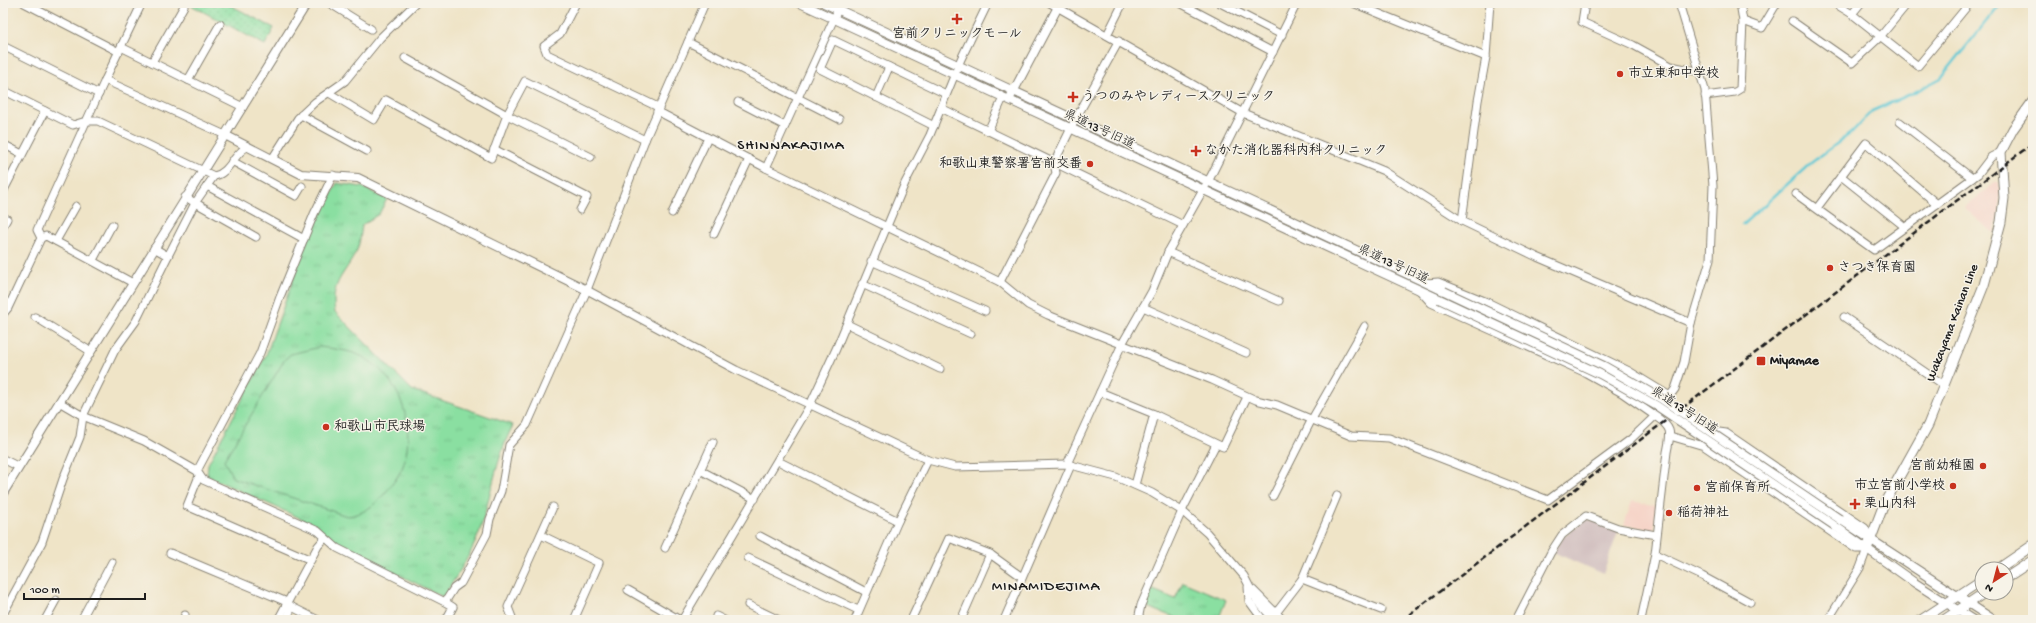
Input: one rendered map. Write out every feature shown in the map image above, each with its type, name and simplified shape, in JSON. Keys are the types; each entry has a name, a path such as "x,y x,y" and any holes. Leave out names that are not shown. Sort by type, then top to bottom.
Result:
{"main road":[{"path":"2001,152 2013,129 2033,101"},
{"name":"Wakayama Kainan Line","path":"1867,548 1884,504 1928,425 1984,285 2001,222 2004,198 2001,152"},
{"path":"2010,561 2033,545"},
{"path":"2014,573 2033,560"},
{"path":"1921,620 1974,585"},
{"path":"1944,620 1974,600"}],"street":[{"path":"24,3 120,49 152,62 243,107"},
{"path":"42,238 37,230 98,94 142,3"},
{"path":"3,492 185,197 226,136 307,3"},
{"path":"329,3 371,29"},
{"path":"272,159 301,115 345,81 380,38 416,3"},
{"path":"576,3 560,34 544,46 547,54 658,109 708,138 766,168 1000,282 1028,305 1048,315 1212,380 1247,397 1277,405 1351,436 1389,438 1548,500 1631,439 1655,416 1675,389 1684,362 1691,323 1710,260 1714,186 1705,96 1700,72 1679,3"},
{"path":"445,602 454,588 461,583 487,534 490,519 501,491 509,445 528,425 587,290 644,140 705,3"},
{"name":"県道13号旧道","path":"800,3 1070,130 1600,374 1657,406 1838,523 1870,539 1994,620"},
{"name":"県道13号旧道","path":"824,3 840,6 958,66 1013,92 1208,181 1604,366 1660,398 1838,523 1867,548 1973,620"},
{"path":"628,590 681,620 778,461 810,405 847,324 871,261 887,227 905,182 934,126 954,75 988,3"},
{"path":"1050,3 1059,5 1107,35 1243,113 1384,171 1462,221 1537,257 1691,323"},
{"path":"1107,35 1123,3"},
{"path":"1180,3 1195,6 1273,52"},
{"path":"1220,3 1282,35"},
{"path":"1004,620 1100,392 1122,344 1152,291 1168,252 1208,181 1298,3"},
{"path":"1353,3 1486,57"},
{"path":"1462,221 1478,101 1486,57 1490,3"},
{"path":"1585,3 1582,22 1634,45 1671,66 1700,72"},
{"path":"1705,96 1735,92 1740,89 1743,21 1740,3"},
{"path":"1743,21 1762,28 1777,3"},
{"path":"1834,3 1852,14 1918,66 1969,3"},
{"path":"1852,14 1861,3"},
{"path":"1792,21 1852,63 1880,36 1908,3"},
{"path":"988,131 1006,99 1013,92 1059,5"},
{"path":"152,62 184,6"},
{"path":"766,168 840,6"},
{"path":"188,80 220,24"},
{"path":"934,126 820,69 834,40 946,94"},
{"path":"1000,282 1056,173 1054,163 1070,130 1119,41"},
{"path":"688,42 839,119"},
{"path":"3,46 98,94"},
{"path":"405,58 507,115 591,157"},
{"path":"876,97 890,67"},
{"path":"105,80 247,146 301,174 333,175 358,178 384,189 490,244 587,290 736,370 928,460 956,467 1069,465 1116,477 1135,485 1182,511 1207,533 1244,576 1257,601 1275,617 1283,620"},
{"path":"329,93 374,120 386,100 491,158 507,115 525,81 644,140"},
{"path":"3,90 73,126 86,121 98,121 214,176"},
{"path":"738,102 785,126"},
{"path":"941,108 1183,225"},
{"path":"3,192 45,111"},
{"path":"301,115 367,151"},
{"path":"1900,122 1972,178"},
{"path":"672,213 708,138"},
{"path":"1817,208 1866,143 1937,204"},
{"path":"3,144 22,154"},
{"path":"3,614 42,542 80,437 83,416 115,350 136,321 195,203 214,176 224,172 241,149 247,146"},
{"path":"494,149 587,197 580,210"},
{"path":"1796,194 1874,250 1978,174 1991,157 2001,152"},
{"path":"714,234 749,159"},
{"path":"232,161 296,196 302,186"},
{"path":"311,560 187,506 198,474 260,353 304,239 333,175"},
{"path":"1841,176 1904,227"},
{"path":"207,186 304,239"},
{"path":"185,197 256,238"},
{"path":"56,241 76,206"},
{"path":"3,226 7,219"},
{"path":"93,260 112,225"},
{"path":"42,238 46,236 93,260 132,283"},
{"path":"3,314 8,308 42,238"},
{"path":"154,248 168,256"},
{"path":"1168,252 1279,302"},
{"path":"871,261 985,311"},
{"path":"1427,283 1438,282 1493,305 1622,368 1670,396"},
{"path":"862,284 972,334"},
{"path":"1419,290 1431,303 1586,373 1622,393 1655,416 1670,430 1656,535 1655,554 1641,620"},
{"path":"1143,308 1246,353"},
{"path":"1844,316 1944,385"},
{"path":"35,317 90,352"},
{"path":"847,324 940,369"},
{"path":"1273,496 1312,419 1365,326"},
{"path":"1100,392 1154,414 1223,447 1247,397"},
{"path":"59,402 83,416 144,441 198,474 203,480 318,531 337,548 445,602 453,607 446,620"},
{"path":"1135,485 1154,414"},
{"path":"1704,446 1712,434 1719,432 1726,433 1865,528 1870,539"},
{"path":"1670,436 1704,446 1856,549 1867,548 1860,568 1828,620"},
{"path":"664,548 713,442"},
{"path":"1138,620 1141,606 1182,511 1216,444"},
{"path":"3,459 19,467"},
{"path":"855,620 858,610 898,521 928,460"},
{"path":"778,461 898,521"},
{"path":"700,470 755,499"},
{"path":"1275,617 1302,580 1337,496"},
{"path":"513,620 508,607 553,508"},
{"path":"1517,618 1551,552 1562,535 1586,516 1618,528 1656,535"},
{"path":"540,534 599,563 574,620"},
{"path":"760,536 866,592"},
{"path":"286,620 290,605 311,560 318,546 325,538"},
{"path":"911,620 949,538 990,554 1022,577"},
{"path":"170,553 290,605 318,620"},
{"path":"961,620 990,554"},
{"path":"1655,554 1702,576 1750,602"},
{"path":"748,558 858,610"},
{"path":"81,620 112,562"},
{"path":"1302,580 1382,610"},
{"path":"1248,586 1249,601 1263,620"},
{"path":"45,620 56,600"},
{"path":"278,620 290,605"},
{"path":"748,605 779,620"},
{"path":"716,616 724,620"}],"shaded area":[{"path":"1996,182 1999,182 2000,208 1994,233 1964,208"},
{"path":"1632,501 1657,506 1654,530 1624,525"},
{"path":"1587,519 1619,529 1603,574 1553,552 1564,536"}],"green space":[{"path":"187,3 226,3 274,28 265,45"},
{"path":"337,183 362,187 387,199 379,214 362,225 357,250 337,285 334,301 335,312 412,390 513,425 502,451 476,541 463,566 443,597 342,546 311,523 207,476 208,464 266,355 307,241"},
{"name":"和歌山市民球場","path":"320,347 352,352 374,365 385,375 394,388 406,416 408,432 407,447 401,471 377,502 358,514 347,516 233,478 224,460 285,359 291,354"},
{"path":"1183,582 1226,600 1218,620 1181,620 1145,606 1151,589 1175,599"}],"waterway":[{"path":"1742,225 1811,163 1851,133 1872,111 1911,94 1941,78 2001,3"}],"railway":[{"path":"1402,620 2033,143"}],"place":[{"name":"宮前クリニックモール","path":"957,19"},
{"name":"市立東和中学校","path":"1620,74"},
{"name":"うつのみやレディースクリニック","path":"1073,97"},
{"name":"なかた消化器科内科クリニック","path":"1196,151"},
{"name":"和歌山東警察署宮前交番","path":"1090,164"},
{"name":"さつき保育園","path":"1830,268"},
{"name":"Miyamae","path":"1761,361"},
{"name":"和歌山市民球場","path":"326,427"},
{"name":"宮前幼稚園","path":"1983,466"},
{"name":"市立宮前小学校","path":"1953,486"},
{"name":"宮前保育所","path":"1697,488"},
{"name":"栗山内科","path":"1855,504"},
{"name":"稲荷神社","path":"1669,513"}],"district":[{"name":"SHINNAKAJIMA","path":"791,146"},
{"name":"MINAMIDEJIMA","path":"1046,587"}]}
